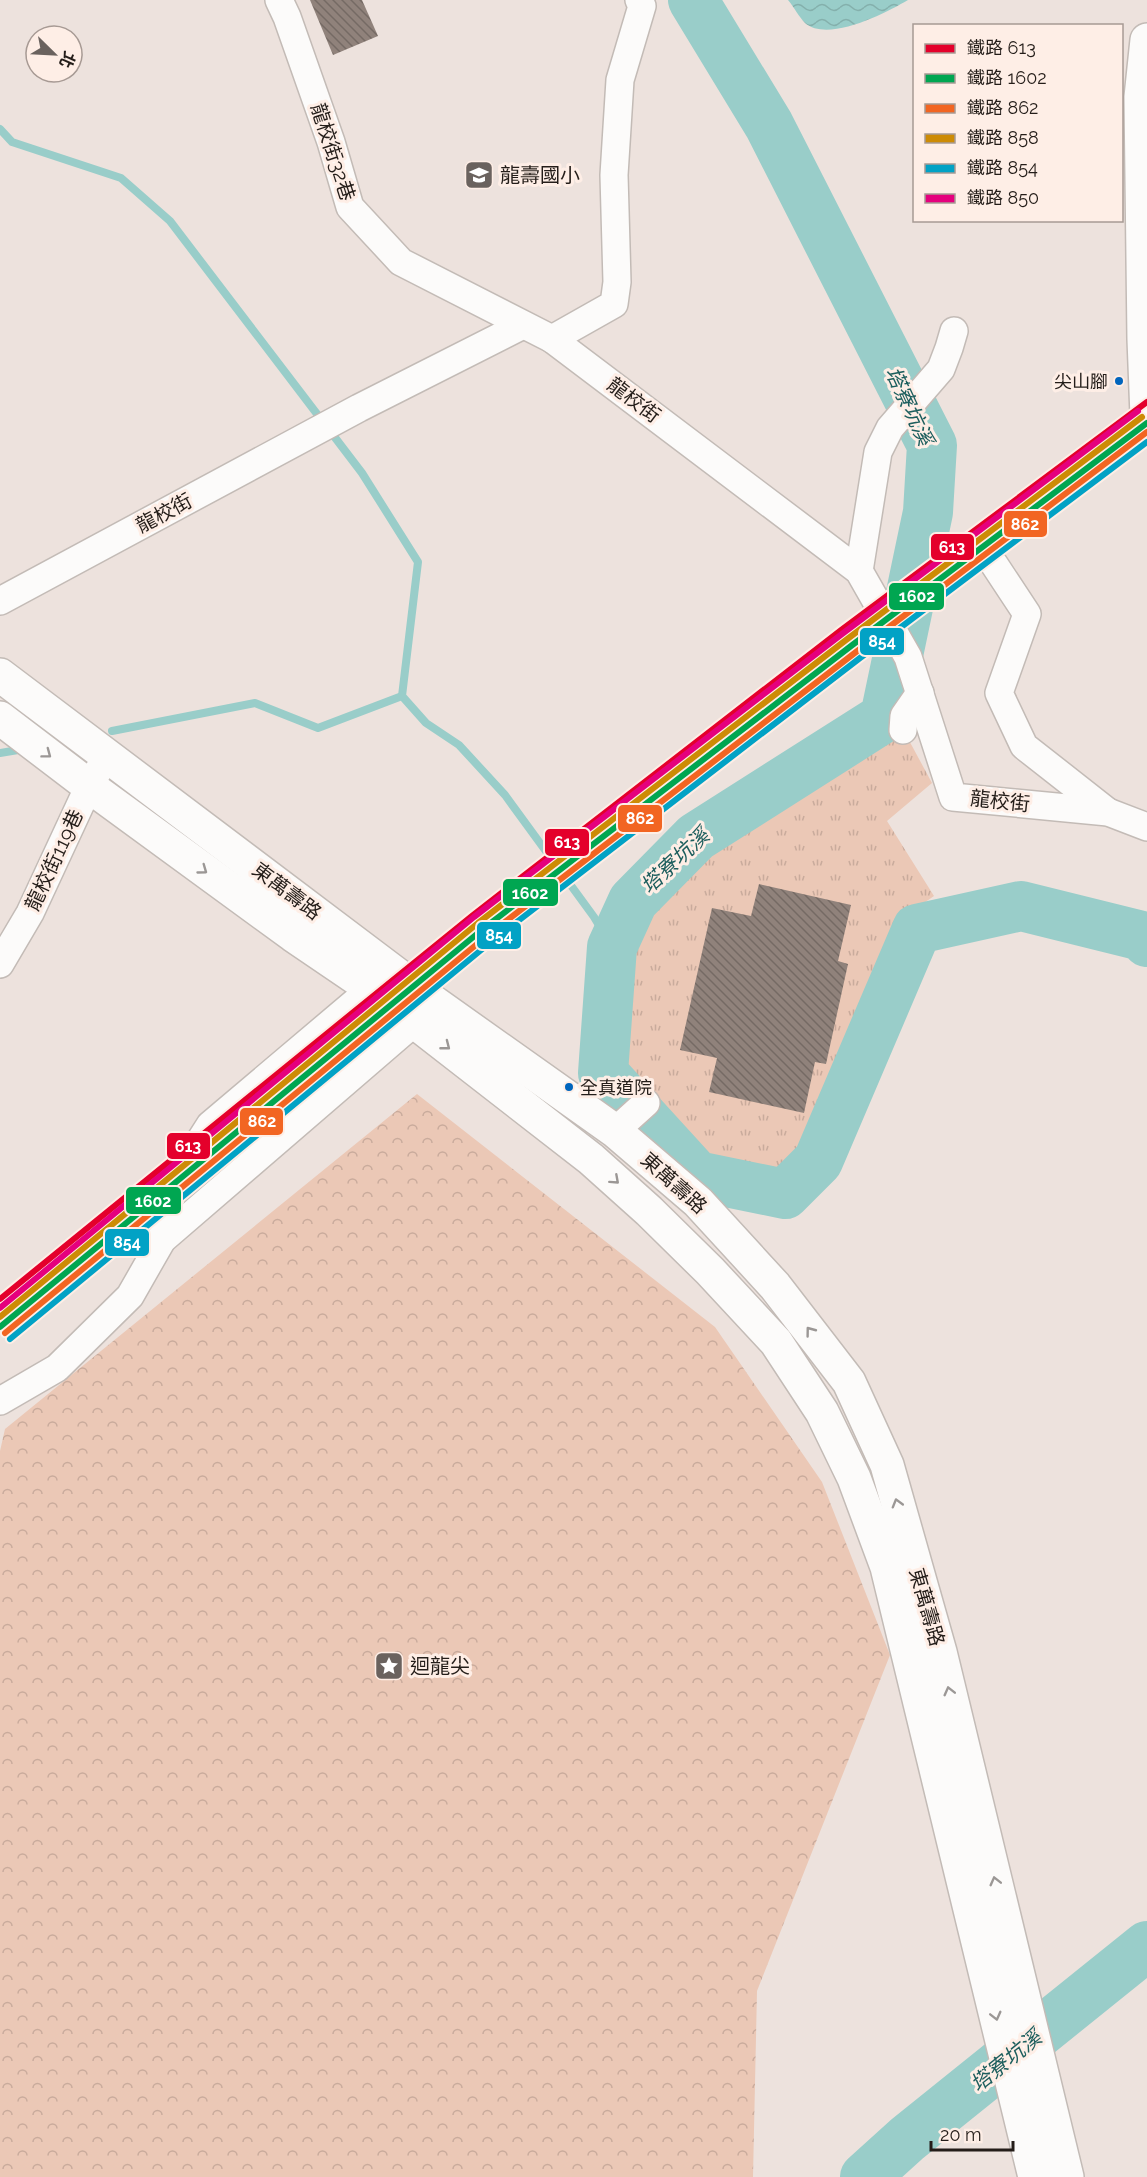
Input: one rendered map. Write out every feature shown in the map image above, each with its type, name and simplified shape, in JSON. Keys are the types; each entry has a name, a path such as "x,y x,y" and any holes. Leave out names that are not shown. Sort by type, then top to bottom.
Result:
{"main road":[{"path":"1147,40 1141,97 1147,416"},
{"name":"東萬壽路","path":"0,675 107,756 425,1013 664,1226 776,1342 827,1421 854,1478 887,1567 1033,2168"},
{"name":"東萬壽路","path":"0,718 88,786 293,935 382,979"},
{"name":"東萬壽路","path":"425,1013 615,1131 698,1202 775,1286 849,1382 887,1465 940,1653 1067,2177"},
{"path":"591,1159 615,1131"}],"street":[{"name":"龍校街32巷","path":"279,0 331,142 350,207 401,262 523,325"},
{"path":"552,339 614,304 617,282 614,175 620,80 642,6 639,0"},
{"name":"龍校街","path":"0,601 349,414 523,325 552,339 859,571 908,657 952,797 1108,812 1147,827"},
{"path":"859,571 878,452 890,428 940,369 954,331"},
{"path":"994,564 1027,614 999,693 1024,746 1108,812"},
{"path":"903,730 904,716 920,693"},
{"name":"龍校街119巷","path":"0,964 30,913 88,786 107,756"},
{"path":"0,1401 57,1368 130,1296 162,1240 168,1207 180,1172 210,1125 382,979"},
{"path":"162,1240 425,1013"},
{"path":"615,1131 646,1103"}],"green space":[{"path":"898,720 932,783 887,821 934,896 905,916 809,1142 778,1178 707,1164 619,1077 624,968 638,920 699,850"},
{"path":"417,1094 715,1327 822,1482 890,1655 757,1991 753,2177 0,2177 0,1451 5,1429"}],"water":[{"path":"788,0 908,0 857,24 828,30 815,28 805,23"}],"building":[{"path":"310,0 362,0 378,36 333,55"},
{"name":"全真道院","path":"759,884 851,905 838,961 848,964 826,1064 815,1062 804,1113 709,1092 717,1058 680,1050 712,908 751,916"}],"waterway":[{"name":"塔寮坑溪","path":"693,0 769,125 932,445 928,512 885,717 696,837 633,901 612,947 603,1073 697,1176 785,1194 818,1161 917,929 1021,906 1142,936 1147,942"},
{"path":"0,129 12,142 121,178 170,221 362,473 418,562 402,696 426,723 459,745 505,795 594,917 612,947"},
{"path":"112,731 255,703 318,728 402,696"},
{"path":"0,753 18,750"},
{"name":"塔寮坑溪","path":"865,2177 907,2139 1147,1946"}],"rail line":[{"name":"613","path":"0,1299 473,915 841,630 1147,402"},
{"name":"850","path":"0,1308 474,917 842,634 1138,411"},
{"name":"858","path":"0,1317 478,923 846,640 1142,417"},
{"name":"1602","path":"0,1327 483,929 851,646 1147,423"},
{"name":"862","path":"5,1333 488,935 1147,432"},
{"name":"854","path":"10,1339 492,941 860,658 1147,442"}],"place":[{"name":"龍壽國小","path":"479,175"},
{"name":"尖山腳","path":"1119,381"},
{"name":"全真道院","path":"569,1087"},
{"name":"迴龍尖","path":"389,1666"}]}
